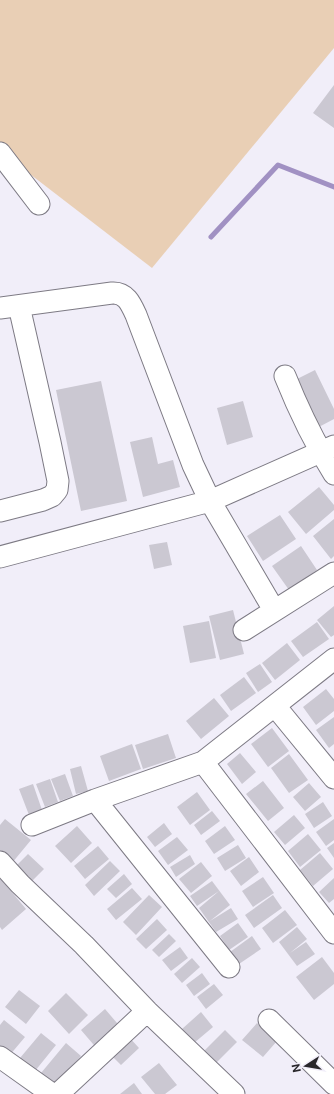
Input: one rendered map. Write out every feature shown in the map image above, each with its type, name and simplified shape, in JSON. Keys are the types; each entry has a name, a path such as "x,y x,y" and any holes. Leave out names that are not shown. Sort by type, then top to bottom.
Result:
{"street":[{"path":"0,153 39,204"},
{"path":"0,511 43,500 52,496 57,490 58,481 50,442 9,307 112,292 119,293 128,300 136,315 193,465 210,501 274,610"},
{"path":"285,376 300,414 327,449 334,474"},
{"path":"0,557 210,501 327,449"},
{"path":"244,630 334,573"},
{"path":"32,825 95,800 204,762 334,659"},
{"path":"274,706 334,778"},
{"path":"204,762 334,933"},
{"path":"95,800 229,967"},
{"path":"0,862 20,884 84,945 148,1011 234,1094"},
{"path":"58,1094 148,1011"},
{"path":"269,1020 334,1084"},
{"path":"0,1057 52,1094"}],"shaded area":[{"path":"0,0 334,0 334,48 152,268 0,151"}],"building":[{"path":"334,85 334,128 313,113"},
{"path":"315,370 334,409 334,419 315,429 291,382"},
{"path":"101,381 127,501 81,511 56,390"},
{"path":"243,401 253,437 227,445 217,408"},
{"path":"152,437 158,464 173,460 180,487 143,497 130,442"},
{"path":"319,487 334,505 334,510 306,534 288,512"},
{"path":"280,515 296,539 263,561 247,536"},
{"path":"334,519 334,556 331,559 313,536"},
{"path":"167,542 172,565 154,569 149,545"},
{"path":"301,546 317,570 289,590 272,566"},
{"path":"334,606 334,635 331,637 317,620"},
{"path":"233,610 244,654 220,660 209,616"},
{"path":"209,621 216,658 190,663 183,626"},
{"path":"317,622 329,639 303,657 291,641"},
{"path":"287,643 300,660 275,680 262,663"},
{"path":"260,664 272,682 258,692 246,673"},
{"path":"244,677 256,693 231,711 220,695"},
{"path":"326,689 334,699 334,711 316,725 303,707"},
{"path":"214,698 229,716 201,739 186,721"},
{"path":"334,717 334,744 329,748 316,730"},
{"path":"272,728 289,751 268,767 251,744"},
{"path":"168,734 176,758 143,769 135,745"},
{"path":"132,744 141,769 109,781 100,756"},
{"path":"240,753 256,772 242,784 227,764"},
{"path":"289,754 308,780 289,793 271,768"},
{"path":"81,766 88,791 76,794 70,769"},
{"path":"65,774 73,796 60,801 51,779"},
{"path":"50,779 58,802 45,807 36,784"},
{"path":"263,781 284,808 268,821 246,794"},
{"path":"309,783 321,797 305,811 293,797"},
{"path":"33,784 42,810 29,815 19,789"},
{"path":"197,792 210,810 190,825 177,807"},
{"path":"323,802 332,816 314,828 305,814"},
{"path":"212,811 220,821 201,835 194,825"},
{"path":"294,815 305,828 285,845 274,832"},
{"path":"5,819 31,840 12,863 0,853 0,825"},
{"path":"334,819 334,840 326,846 316,832"},
{"path":"164,823 172,834 155,847 147,837"},
{"path":"77,826 92,843 71,863 55,846"},
{"path":"225,826 235,840 214,854 205,841"},
{"path":"308,834 321,850 300,867 288,851"},
{"path":"177,837 188,850 168,865 158,851"},
{"path":"334,843 334,858 327,848"},
{"path":"238,845 246,858 225,871 217,858"},
{"path":"98,846 109,859 85,879 74,866"},
{"path":"320,853 333,869 313,886 300,870"},
{"path":"28,854 44,869 30,883 14,868"},
{"path":"190,855 195,864 176,877 170,867"},
{"path":"249,857 259,872 241,886 230,871"},
{"path":"110,861 120,871 94,896 85,885"},
{"path":"201,862 212,876 191,893 179,879"},
{"path":"124,874 132,884 116,898 107,889"},
{"path":"263,877 274,893 253,907 242,891"},
{"path":"0,878 26,909 2,930 0,927"},
{"path":"334,878 334,899 329,903 319,892"},
{"path":"212,881 230,905 210,921 231,908 238,919 216,932 199,908 219,891 197,906 190,896"},
{"path":"132,888 142,899 116,920 107,909"},
{"path":"149,895 162,907 136,935 123,922"},
{"path":"273,895 282,908 254,928 245,915"},
{"path":"285,910 297,925 273,943 262,928"},
{"path":"157,919 167,930 146,949 136,939"},
{"path":"238,923 248,937 229,950 220,936"},
{"path":"297,927 307,939 290,953 306,942 315,954 297,966 279,942"},
{"path":"169,934 176,941 159,957 152,950"},
{"path":"252,936 261,949 239,964 230,952"},
{"path":"180,947 188,958 171,971 162,960"},
{"path":"322,957 334,973 334,984 314,1000 296,977"},
{"path":"192,958 200,967 182,983 174,974"},
{"path":"202,973 210,984 194,996 186,985"},
{"path":"214,984 223,995 206,1009 197,997"},
{"path":"19,990 40,1006 26,1024 5,1007"},
{"path":"66,993 88,1015 69,1034 48,1011"},
{"path":"105,1009 123,1030 99,1051 81,1030"},
{"path":"201,1012 213,1027 194,1043 182,1029"},
{"path":"4,1020 25,1037 9,1056 0,1048 0,1025"},
{"path":"257,1023 277,1041 263,1057 242,1040"},
{"path":"225,1030 237,1042 215,1064 203,1052"},
{"path":"41,1033 56,1045 35,1071 20,1058"},
{"path":"128,1036 139,1048 121,1065 109,1053"},
{"path":"66,1043 81,1056 56,1086 41,1073"},
{"path":"159,1063 177,1085 165,1094 155,1094 141,1077"},
{"path":"134,1083 142,1094 120,1094"}],"waterway":[{"path":"211,237 278,165 334,187"}]}
